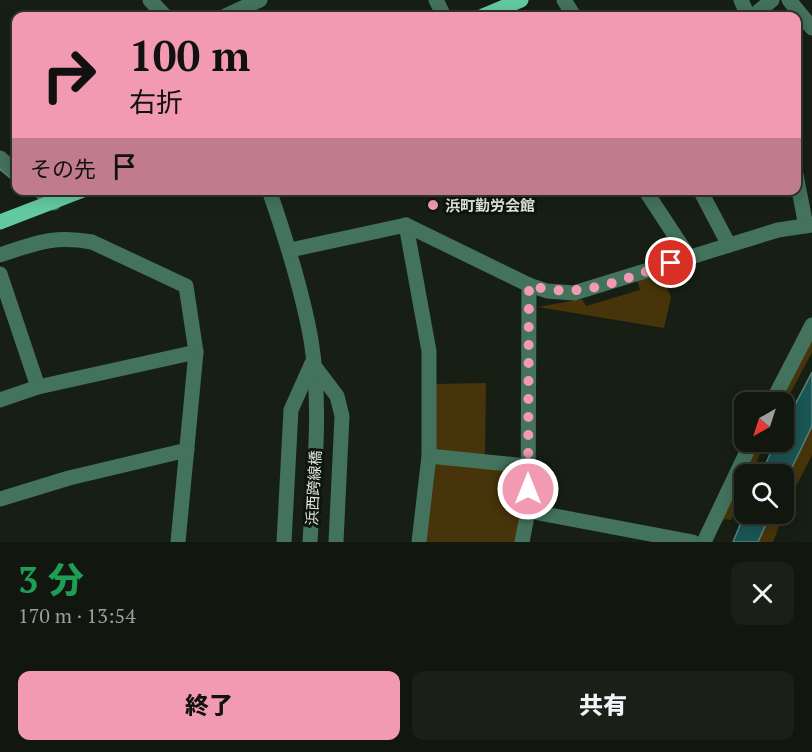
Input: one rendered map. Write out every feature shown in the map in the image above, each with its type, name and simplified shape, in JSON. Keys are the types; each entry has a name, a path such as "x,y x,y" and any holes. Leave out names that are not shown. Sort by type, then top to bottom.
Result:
{"main road":[{"path":"492,12 521,0"},
{"path":"0,222 72,195"}],"street":[{"path":"150,0 161,12"},
{"path":"234,12 260,0"},
{"path":"758,12 772,0"},
{"path":"789,0 799,12"},
{"path":"801,15 812,28"},
{"path":"0,158 12,168"},
{"path":"290,250 406,225 529,285 547,291 585,291 729,245 809,225 801,194"},
{"path":"45,195 54,203"},
{"name":"浜西跨線橋","path":"271,195 290,250 311,342 316,435 310,542"},
{"path":"648,195 689,257"},
{"path":"703,195 729,245"},
{"path":"406,225 429,351 429,456 418,542"},
{"path":"0,255 46,239 76,239 92,242 186,286 196,352 178,542"},
{"path":"0,274 38,387"},
{"path":"522,542 528,511 529,285"},
{"path":"777,392 812,325"},
{"path":"0,400 38,387 196,352"},
{"path":"284,542 291,410 312,363 336,396 342,416 336,542"},
{"path":"0,499 69,478 187,450"},
{"path":"704,542 747,452"},
{"path":"429,456 528,466"},
{"path":"528,511 693,542"}],"shaded area":[{"path":"660,272 671,297 664,328 538,307 582,299 586,306 640,290 637,279"},
{"path":"812,333 812,352 791,392 782,392"},
{"path":"486,383 485,456 435,453 434,384"},
{"path":"812,426 812,455 794,490 794,464"},
{"path":"752,452 761,452 756,464 747,464"},
{"path":"429,456 528,466 522,542 419,542"},
{"path":"734,492 734,513 731,520 725,519 719,525"},
{"path":"766,524 780,524 773,542 758,542"}],"water":[{"path":"812,372 812,426 794,464 766,464 771,452 794,452 794,407"},
{"path":"740,524 766,524 758,542 733,542"}],"waterway":[{"path":"0,168 12,178"}],"place":[{"name":"浜町勤労会館","path":"433,205"}],"route":[{"path":"528,489 529,285 547,291 574,293 671,263"}]}
